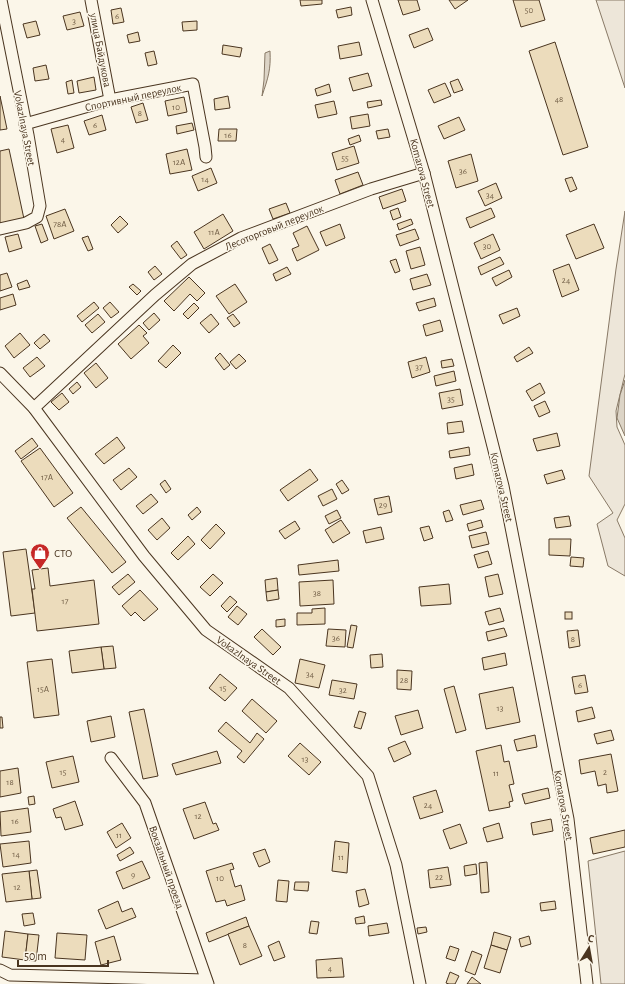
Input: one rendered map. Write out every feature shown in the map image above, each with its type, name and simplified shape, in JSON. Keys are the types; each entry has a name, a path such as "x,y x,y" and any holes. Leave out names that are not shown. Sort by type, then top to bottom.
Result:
{"street":[{"name":"Vokazlnaya Street","path":"0,229 26,223 37,217 40,206 1,0"},
{"name":"улица Байдукова","path":"91,0 110,100"},
{"name":"Komarova Street","path":"372,0 424,173 503,486 568,819 587,984"},
{"name":"Спортивный переулок","path":"25,124 110,100 193,84 206,157"},
{"name":"Лесоторговый переулок","path":"34,408 155,295 192,264 241,238 371,189 424,173"},
{"name":"Vokazlnaya Street","path":"0,372 34,408 144,556 206,630 289,688 368,776 396,865 420,984"},
{"name":"Вокзальный проезд","path":"111,758 145,803 207,982"},
{"path":"0,970 10,975 207,982"}],"shaded area":[{"path":"596,0 625,0 625,88"},
{"path":"270,51 269,74 262,96 265,53"},
{"path":"625,211 625,374 616,411 617,427 625,445 625,504 617,520 625,538 625,576 608,566 597,524 613,513 589,476"},
{"path":"625,380 625,436 617,418 620,395"},
{"path":"625,851 625,984 601,984 588,861"}],"building":[{"path":"300,0 322,0 322,4 301,6"},
{"path":"398,0 417,0 420,10 403,15"},
{"path":"449,0 468,0 455,9"},
{"path":"513,0 539,0 545,20 521,27"},
{"path":"351,7 352,15 338,18 336,10"},
{"path":"121,8 124,22 113,24 111,10"},
{"path":"80,12 84,26 67,30 63,16"},
{"path":"36,21 40,35 27,38 23,24"},
{"path":"197,21 197,30 183,31 182,22"},
{"path":"428,28 433,40 414,48 409,35"},
{"path":"138,32 140,41 129,43 127,35"},
{"path":"359,42 362,55 340,59 338,46"},
{"path":"555,42 588,147 563,155 529,51"},
{"path":"223,45 242,48 240,57 222,54"},
{"path":"154,51 157,64 148,66 145,53"},
{"path":"46,65 49,79 35,81 33,68"},
{"path":"368,73 372,86 353,91 349,78"},
{"path":"94,77 96,90 79,93 77,81"},
{"path":"458,79 463,90 454,93 450,82"},
{"path":"72,80 74,93 68,94 66,82"},
{"path":"445,83 451,96 434,103 428,90"},
{"path":"329,84 331,92 317,96 315,89"},
{"path":"0,96 7,129 0,130"},
{"path":"228,96 230,108 215,110 214,99"},
{"path":"184,97 187,112 168,116 165,101"},
{"path":"381,100 382,105 368,108 367,102"},
{"path":"334,101 337,114 318,118 315,105"},
{"path":"143,103 148,120 136,123 131,107"},
{"path":"368,114 370,126 352,129 350,117"},
{"path":"102,115 106,130 89,135 84,121"},
{"path":"459,117 465,130 444,139 438,126"},
{"path":"192,123 194,130 177,134 176,126"},
{"path":"68,125 74,148 57,153 51,129"},
{"path":"219,129 237,129 236,141 218,141"},
{"path":"388,129 390,137 378,139 376,131"},
{"path":"359,135 361,141 350,145 348,139"},
{"path":"354,146 359,163 337,170 332,153"},
{"path":"9,149 24,219 0,224 0,151"},
{"path":"187,149 192,170 170,174 166,154"},
{"path":"471,154 478,181 456,188 448,161"},
{"path":"211,168 217,183 198,191 192,176"},
{"path":"358,172 363,185 340,194 335,180"},
{"path":"572,177 577,189 570,192 565,179"},
{"path":"496,183 502,198 485,206 478,191"},
{"path":"402,189 406,201 383,209 379,197"},
{"path":"286,203 290,213 273,219 269,209"},
{"path":"398,208 401,217 393,220 390,211"},
{"path":"491,208 495,217 470,228 466,218"},
{"path":"65,209 74,231 54,239 46,216"},
{"path":"223,214 233,231 204,249 194,232"},
{"path":"120,216 128,224 118,233 111,225"},
{"path":"411,219 413,224 399,230 397,224"},
{"path":"42,224 48,240 41,243 35,226"},
{"path":"340,224 345,238 326,246 320,232"},
{"path":"594,224 604,248 576,259 566,235"},
{"path":"307,226 319,250 297,261 292,249 299,246 293,233"},
{"path":"415,229 419,239 400,246 396,235"},
{"path":"18,234 22,248 9,252 5,237"},
{"path":"493,234 500,250 481,259 474,243"},
{"path":"88,236 93,249 88,251 82,238"},
{"path":"177,241 187,255 181,259 171,246"},
{"path":"270,244 278,260 269,264 262,248"},
{"path":"420,247 425,265 411,269 406,251"},
{"path":"500,257 504,264 481,275 478,267"},
{"path":"396,259 400,271 395,273 390,261"},
{"path":"569,264 579,290 562,297 553,270"},
{"path":"155,266 162,274 154,280 148,272"},
{"path":"287,267 291,274 276,281 273,274"},
{"path":"509,270 512,277 496,286 492,278"},
{"path":"7,273 12,287 0,291 0,275"},
{"path":"427,274 431,285 413,290 410,279"},
{"path":"189,277 205,293 197,301 190,294 174,311 164,301"},
{"path":"27,280 30,287 19,290 17,284"},
{"path":"133,284 141,291 137,295 129,287"},
{"path":"235,284 247,302 229,314 216,296"},
{"path":"13,294 16,305 0,310 0,298"},
{"path":"434,298 436,306 419,311 416,303"},
{"path":"94,302 99,308 82,322 77,316"},
{"path":"110,302 119,312 111,318 103,308"},
{"path":"194,303 199,308 188,319 183,314"},
{"path":"517,308 520,316 503,324 499,315"},
{"path":"154,313 160,320 149,330 143,323"},
{"path":"98,314 105,322 92,333 85,325"},
{"path":"211,314 219,324 209,333 200,323"},
{"path":"233,314 240,323 234,327 227,318"},
{"path":"440,320 443,331 426,336 423,325"},
{"path":"139,325 147,333 143,336 149,343 131,359 118,344"},
{"path":"20,333 30,345 14,358 5,346"},
{"path":"44,334 50,341 40,349 34,343"},
{"path":"173,345 181,353 166,368 158,361"},
{"path":"529,347 533,353 517,362 514,357"},
{"path":"220,353 230,365 224,370 215,358"},
{"path":"239,354 246,361 236,369 230,362"},
{"path":"37,357 45,366 30,377 23,368"},
{"path":"426,357 430,372 412,378 408,362"},
{"path":"452,359 454,366 442,368 441,361"},
{"path":"96,363 108,378 96,388 84,373"},
{"path":"454,371 456,381 436,386 434,376"},
{"path":"77,382 81,387 73,394 69,389"},
{"path":"540,383 545,393 532,401 526,391"},
{"path":"460,389 463,405 442,409 439,393"},
{"path":"62,393 69,402 59,410 51,402"},
{"path":"545,401 550,412 539,417 534,406"},
{"path":"462,421 464,432 448,434 447,423"},
{"path":"557,433 560,446 537,451 533,439"},
{"path":"117,437 125,448 104,464 95,454"},
{"path":"32,438 38,446 21,459 15,451"},
{"path":"469,447 470,455 450,458 449,451"},
{"path":"40,448 73,493 54,507 21,461"},
{"path":"472,464 474,475 456,479 454,468"},
{"path":"129,468 137,477 121,490 113,480"},
{"path":"310,469 318,480 288,501 280,490"},
{"path":"562,470 565,479 547,484 544,475"},
{"path":"165,480 171,489 166,493 160,484"},
{"path":"342,480 349,490 342,494 336,484"},
{"path":"332,489 337,499 323,506 318,496"},
{"path":"151,494 158,502 143,514 136,506"},
{"path":"389,496 392,512 378,515 374,499"},
{"path":"481,500 484,509 463,515 460,505"},
{"path":"81,507 126,562 112,573 67,518"},
{"path":"197,507 201,512 192,520 188,515"},
{"path":"337,510 341,518 329,524 325,516"},
{"path":"449,510 453,520 446,522 443,512"},
{"path":"569,516 571,526 556,528 554,518"},
{"path":"162,518 170,528 157,540 148,530"},
{"path":"341,520 350,533 333,543 325,530"},
{"path":"481,520 483,527 469,531 467,524"},
{"path":"295,521 300,529 285,539 279,531"},
{"path":"216,524 225,533 210,549 201,540"},
{"path":"429,526 433,538 424,541 420,528"},
{"path":"381,527 384,539 366,543 363,531"},
{"path":"486,532 489,544 472,548 469,536"},
{"path":"188,536 195,544 178,560 171,553"},
{"path":"549,539 571,539 570,556 549,555"},
{"path":"26,549 35,613 11,616 3,552"},
{"path":"488,551 492,564 478,568 474,555"},
{"path":"571,557 584,558 583,567 570,566"},
{"path":"338,560 339,571 299,575 298,565"},
{"path":"48,568 50,586 94,580 99,624 37,631 32,589 35,589 32,570"},
{"path":"128,574 135,582 119,595 112,587"},
{"path":"213,574 223,583 210,596 200,587"},
{"path":"498,574 503,594 489,597 485,577"},
{"path":"277,578 278,590 266,592 265,580"},
{"path":"333,580 334,604 300,606 299,582"},
{"path":"449,584 451,604 421,606 419,587"},
{"path":"140,590 158,609 144,621 135,612 131,616 122,606"},
{"path":"278,590 279,599 267,601 266,592"},
{"path":"230,596 237,602 227,612 221,606"},
{"path":"237,606 247,614 238,625 228,617"},
{"path":"325,608 325,624 297,625 297,613 312,613 312,609"},
{"path":"500,608 504,621 489,625 485,612"},
{"path":"565,612 572,612 572,619 565,619"},
{"path":"285,619 285,626 276,627 276,620"},
{"path":"351,625 357,626 353,648 347,647"},
{"path":"504,628 507,636 488,641 486,632"},
{"path":"262,629 281,647 273,655 254,637"},
{"path":"328,629 346,630 345,647 326,646"},
{"path":"578,630 580,646 569,648 567,631"},
{"path":"113,646 116,668 104,669 101,647"},
{"path":"101,647 104,669 72,673 69,651"},
{"path":"505,653 507,665 484,670 482,658"},
{"path":"382,654 383,667 371,668 370,655"},
{"path":"52,659 59,715 34,718 27,662"},
{"path":"300,659 325,665 319,688 295,683"},
{"path":"397,670 412,671 411,690 397,689"},
{"path":"220,674 237,688 225,701 209,688"},
{"path":"585,675 588,692 575,694 572,677"},
{"path":"332,680 357,684 354,699 329,695"},
{"path":"454,686 466,730 456,733 444,689"},
{"path":"513,687 520,722 486,729 479,694"},
{"path":"252,699 277,721 266,733 242,711"},
{"path":"592,707 595,718 578,722 576,711"},
{"path":"144,709 158,776 143,779 129,712"},
{"path":"418,710 423,728 401,735 395,716"},
{"path":"359,711 366,713 361,729 354,727"},
{"path":"111,716 115,737 91,742 87,721"},
{"path":"0,717 2,717 3,728 0,728"},
{"path":"226,722 250,743 257,733 264,739 244,763 237,757 242,751 218,731"},
{"path":"611,730 614,740 597,744 594,734"},
{"path":"535,735 537,747 517,751 514,740"},
{"path":"405,741 411,754 394,762 388,748"},
{"path":"300,743 321,762 309,775 288,756"},
{"path":"501,745 504,762 509,761 514,784 509,785 513,801 509,802 510,807 489,811 476,751"},
{"path":"217,751 221,763 176,775 172,764"},
{"path":"611,754 618,791 607,793 606,784 598,786 595,771 581,774 579,760"},
{"path":"73,756 79,782 52,788 46,762"},
{"path":"18,768 21,793 0,797 0,771"},
{"path":"548,788 550,798 525,804 522,794"},
{"path":"436,790 443,812 420,819 413,797"},
{"path":"34,796 35,804 29,805 28,797"},
{"path":"75,801 83,825 65,830 61,817 56,818 53,809"},
{"path":"205,802 213,824 216,823 219,830 194,839 183,809"},
{"path":"28,808 31,832 1,836 0,812"},
{"path":"551,819 553,831 533,835 531,823"},
{"path":"122,823 131,838 116,848 107,832"},
{"path":"499,823 503,838 487,842 483,828"},
{"path":"460,824 467,843 450,849 443,830"},
{"path":"625,830 625,847 593,854 590,838"},
{"path":"29,841 31,863 3,867 0,844"},
{"path":"335,841 349,843 347,873 332,871"},
{"path":"130,847 134,853 120,861 117,855"},
{"path":"265,849 270,862 259,867 253,853"},
{"path":"142,861 150,878 123,889 116,872"},
{"path":"487,862 489,892 481,893 479,863"},
{"path":"232,863 234,869 230,870 235,887 241,885 245,900 227,906 225,900 216,902 206,871"},
{"path":"476,864 477,874 465,876 464,866"},
{"path":"448,867 451,885 430,888 428,870"},
{"path":"37,870 41,898 32,899 29,871"},
{"path":"29,871 32,899 6,902 2,874"},
{"path":"278,880 289,881 287,902 276,901"},
{"path":"295,882 309,882 308,891 294,890"},
{"path":"365,889 369,904 359,907 356,891"},
{"path":"118,901 122,912 132,908 136,917 106,929 98,910"},
{"path":"555,901 556,909 541,911 540,903"},
{"path":"33,913 35,924 24,926 22,914"},
{"path":"364,916 365,923 356,924 355,918"},
{"path":"246,917 249,926 209,942 206,933"},
{"path":"311,921 319,922 317,934 309,933"},
{"path":"387,923 389,933 369,936 368,926"},
{"path":"249,926 262,956 240,965 228,934"},
{"path":"426,927 427,932 418,934 417,928"},
{"path":"5,931 28,934 25,960 2,957"},
{"path":"494,932 511,937 507,950 491,945"},
{"path":"57,933 87,935 85,960 55,958"},
{"path":"28,934 39,935 36,961 25,960"},
{"path":"114,936 121,960 101,965 95,942"},
{"path":"529,936 531,944 521,947 519,939"},
{"path":"279,941 285,957 274,961 268,946"},
{"path":"491,945 507,950 500,973 484,968"},
{"path":"450,946 459,949 455,961 446,958"},
{"path":"472,951 482,955 475,975 465,971"},
{"path":"342,958 344,977 317,978 316,960"},
{"path":"450,972 459,976 455,984 446,983"},
{"path":"472,977 481,984 467,984"}],"place":[{"name":"СТО","path":"40,570"}]}
